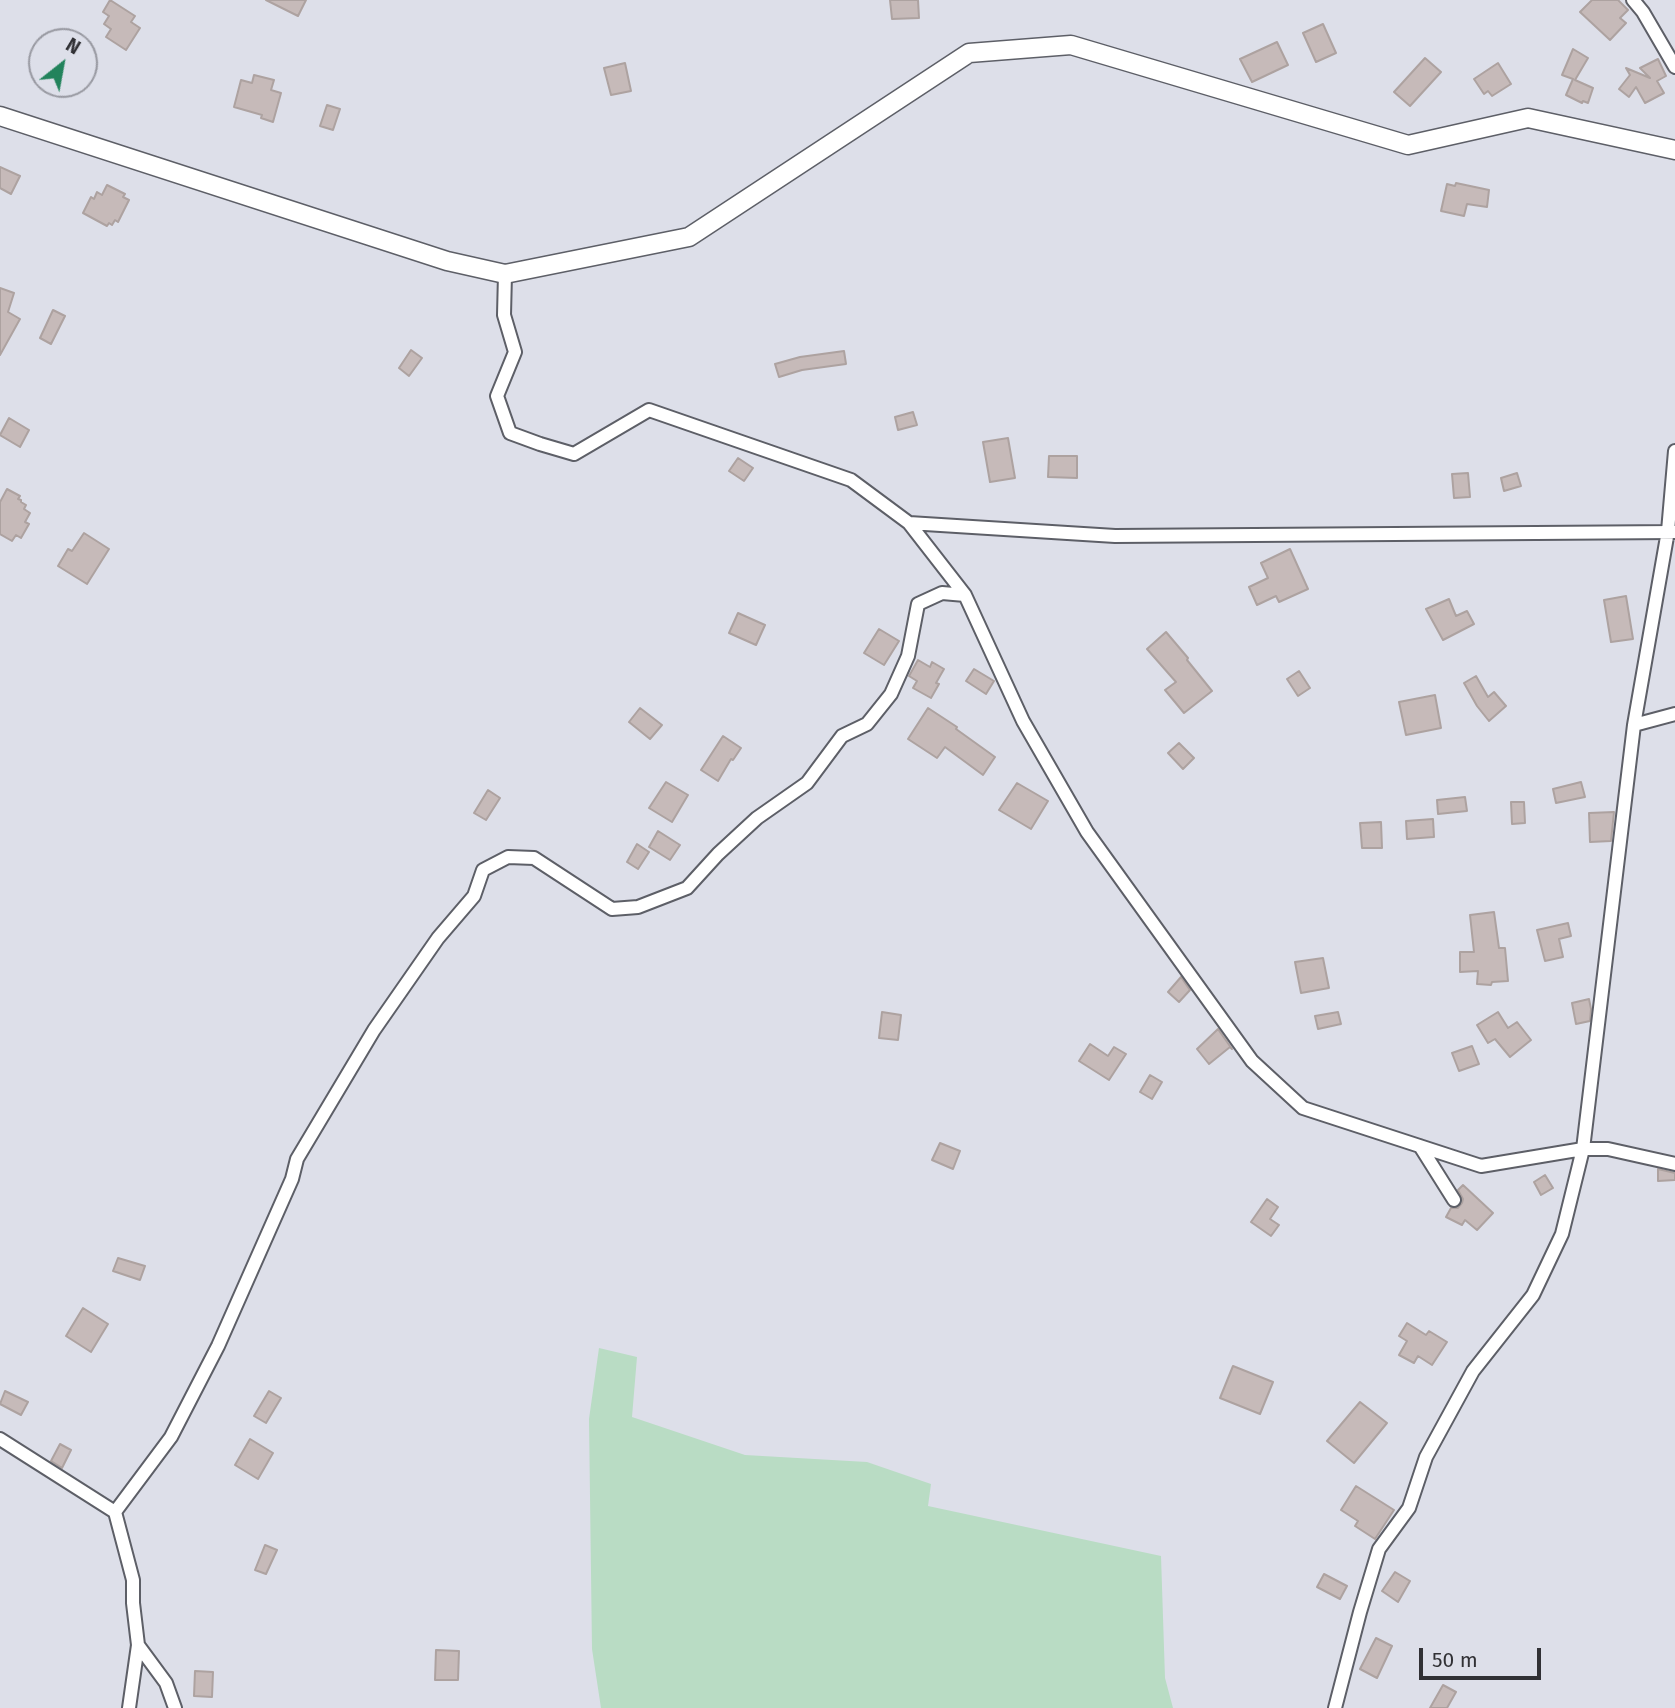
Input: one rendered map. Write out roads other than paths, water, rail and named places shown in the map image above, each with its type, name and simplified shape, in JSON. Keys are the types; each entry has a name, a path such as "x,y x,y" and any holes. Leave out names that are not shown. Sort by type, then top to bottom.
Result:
{"street":[{"path":"1633,0 1675,67"},
{"path":"0,116 447,261 505,274 688,237 969,53 1071,45 1408,145 1528,118 1675,150"},
{"path":"505,274 504,315 515,352 497,397 510,433 574,454 649,410 851,480 909,523 965,595 1023,721 1087,832 1252,1060 1303,1108 1481,1166 1583,1149 1608,1149 1675,1164"},
{"path":"1335,1708 1379,1549 1409,1508 1426,1457 1473,1371 1533,1295 1562,1234 1583,1149 1634,725 1672,532 1675,450"},
{"path":"909,523 1115,536 1672,532"},
{"path":"115,1512 177,1426 218,1346 292,1179 297,1159 374,1030 438,937 474,897 483,870 508,857 534,858 612,909 638,907 687,888 718,854 757,818 807,783 842,736 867,724 891,694 908,656 918,604 942,593 965,595"},
{"path":"1634,725 1675,714"},
{"path":"1420,1146 1454,1200"},
{"path":"0,1439 115,1512 133,1580 132,1603 138,1646 129,1708"},
{"path":"138,1646 166,1683 175,1708"}]}
